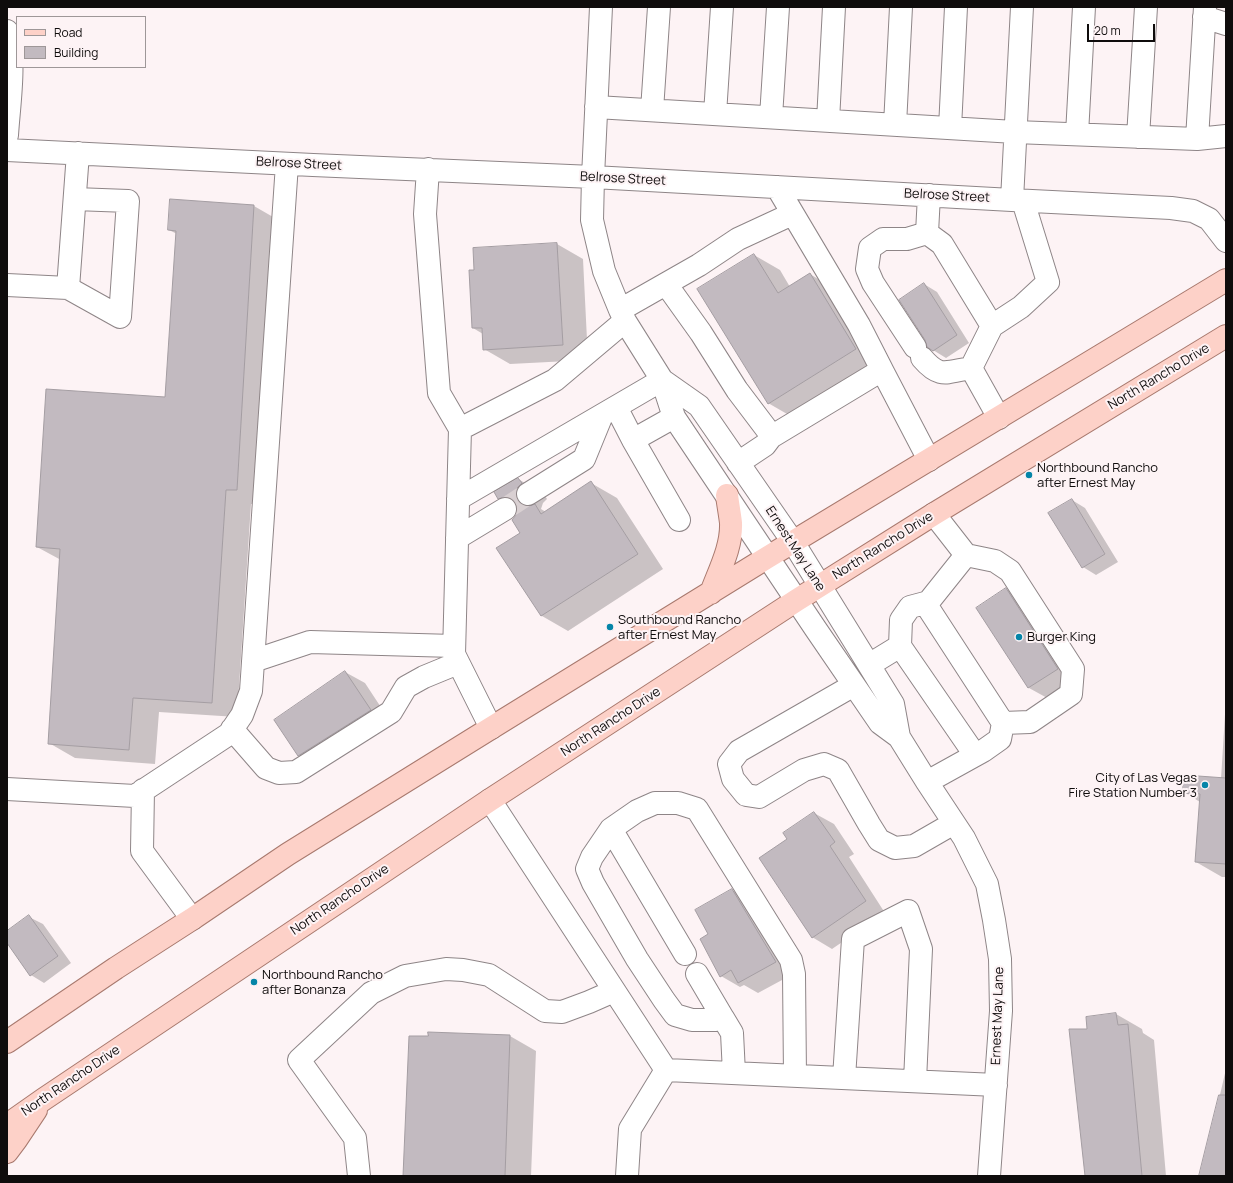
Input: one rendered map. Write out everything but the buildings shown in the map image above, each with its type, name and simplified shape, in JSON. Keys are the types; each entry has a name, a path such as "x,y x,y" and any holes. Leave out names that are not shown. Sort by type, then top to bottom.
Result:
{"main road":[{"path":"7,1042 288,854 793,542 1226,280"},
{"name":"North Rancho Drive","path":"7,1125 490,800 797,600 934,514 1226,336"},
{"path":"711,593 729,541 731,524 727,495"},
{"path":"7,1152 44,1099"}],"street":[{"name":"Ernest May Lane","path":"601,7 592,220 604,271 622,316 662,380 674,417 880,723 899,737"},
{"path":"652,110 659,7"},
{"path":"715,114 722,7"},
{"path":"772,117 778,7"},
{"path":"828,121 834,7"},
{"path":"895,125 901,7"},
{"path":"950,128 956,7"},
{"path":"971,368 992,326 1021,307 1048,282 1017,200 1015,132 1022,7"},
{"path":"1077,134 1084,7"},
{"path":"1138,137 1146,7"},
{"path":"1196,140 1204,12 1226,24"},
{"path":"7,31 10,40 12,64 7,135"},
{"path":"596,107 1015,132 1196,140 1226,136"},
{"name":"Belrose Street","path":"7,150 593,177 1171,208 1193,211 1209,219 1226,241"},
{"path":"68,288 78,153"},
{"path":"7,789 135,796 229,734 242,715 251,691 287,164"},
{"path":"428,170 425,214 439,393 460,430 456,655 491,728"},
{"path":"777,187 859,325 929,460"},
{"path":"927,233 929,195"},
{"path":"7,285 68,288 120,317 128,201 74,199"},
{"path":"460,430 556,380 622,316 666,284 699,265 738,239 792,214"},
{"path":"927,233 942,244 992,326"},
{"path":"927,233 906,239 883,239 870,248 867,269 873,283 918,353 930,367 941,373 971,368"},
{"path":"666,284 701,333 737,390 771,437"},
{"path":"971,368 999,418"},
{"path":"738,462 765,444 771,437 882,370"},
{"name":"Ernest May Lane","path":"662,380 699,406 793,542 893,704 899,737 964,838 987,884 1000,959 1001,1011 989,1176"},
{"path":"458,499 662,380"},
{"path":"609,411 633,440 679,520"},
{"path":"528,494 584,459 609,411"},
{"path":"633,440 674,417"},
{"path":"457,538 505,508"},
{"path":"934,514 966,555 995,561 1010,570 1073,669 1070,694 1030,722 1003,723"},
{"path":"926,605 966,555"},
{"path":"927,782 983,751 1000,739 1003,723 925,603 910,607 901,620 900,646 975,755"},
{"path":"253,661 310,642 456,655"},
{"path":"869,665 900,646"},
{"path":"232,729 266,768 279,773 296,772 391,712 406,687 424,677 456,655"},
{"path":"854,685 739,751 729,764 733,779 746,795 759,797 804,770 824,764 838,770 879,840 895,848 914,846 954,823"},
{"path":"143,790 142,851 192,919"},
{"path":"490,800 666,1070"},
{"path":"723,1018 716,1020 692,1020 675,1015 637,959 593,883 586,868 611,828 637,811 655,803 678,803 697,809 791,960 794,974 795,1076"},
{"path":"611,828 685,954"},
{"path":"844,1078 854,939 908,911 921,949 915,1081"},
{"path":"359,1176 355,1138 299,1060 370,992 405,976 446,969 463,970 488,975 545,1011 562,1012 614,991"},
{"path":"697,974 732,1033 734,1073"},
{"path":"666,1070 996,1085"},
{"path":"627,1176 630,1129 666,1070"}],"tunnel":[{"path":"505,509 528,494"}],"place":[{"name":"Northbound Rancho after Ernest May","path":"1029,475"},
{"name":"Southbound Rancho after Ernest May","path":"610,627"},
{"name":"Burger King","path":"1019,637"},
{"name":"City of Las Vegas Fire Station Number 3","path":"1205,785"},
{"name":"Northbound Rancho after Bonanza","path":"254,982"}]}
